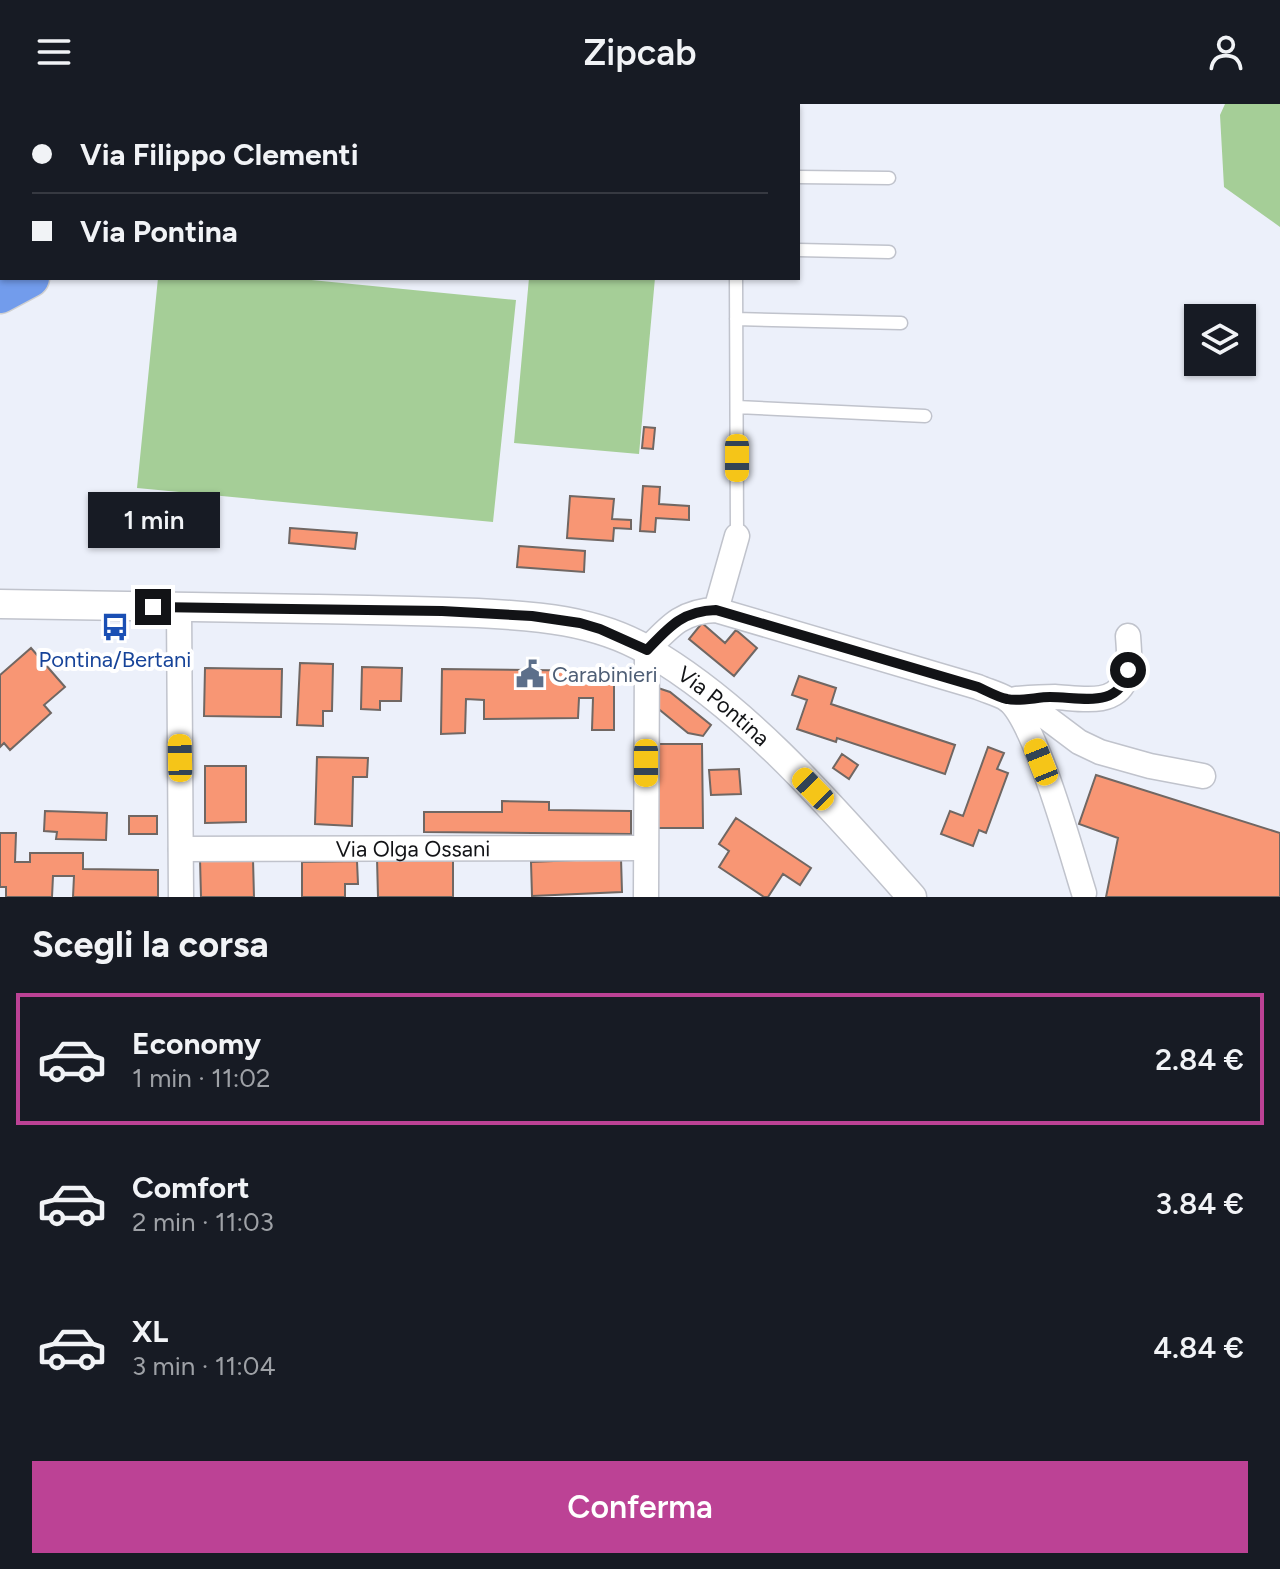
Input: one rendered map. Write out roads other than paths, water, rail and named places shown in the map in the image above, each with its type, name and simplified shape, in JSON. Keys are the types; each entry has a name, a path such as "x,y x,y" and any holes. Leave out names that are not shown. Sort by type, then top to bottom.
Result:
{"highway":[{"path":"0,294 26,280"}],"street":[{"path":"716,610 737,536"},
{"name":"Via Pontina","path":"0,604 442,611 532,616 600,629 647,650 717,699 821,798 912,897"},
{"path":"179,607 181,897"},
{"path":"646,897 647,650 680,619 697,611 716,610 978,687 1035,709 1079,742 1100,752 1203,776"},
{"path":"1008,700 1050,697 1093,699 1111,695 1126,679 1128,636"},
{"path":"1008,700 1025,724 1041,762 1084,893"},
{"name":"Via Olga Ossani","path":"181,849 645,848"}],"lane":[{"path":"800,177 889,178"},
{"path":"800,250 889,252"},
{"path":"736,280 737,536"},
{"path":"736,319 901,323"},
{"path":"737,407 925,416"}],"place":[{"name":"Pontina/Bertani","path":"115,627"},
{"name":"Carabinieri","path":"530,674"}]}
